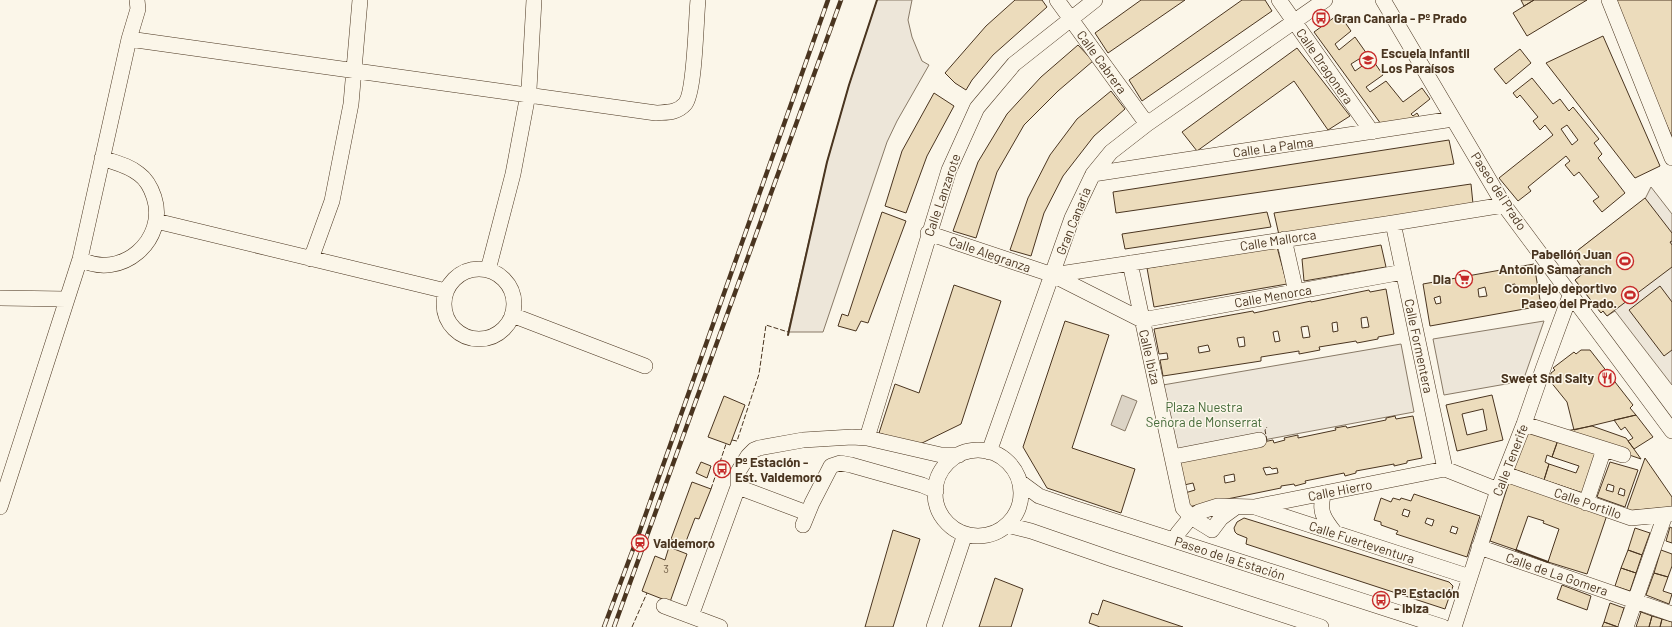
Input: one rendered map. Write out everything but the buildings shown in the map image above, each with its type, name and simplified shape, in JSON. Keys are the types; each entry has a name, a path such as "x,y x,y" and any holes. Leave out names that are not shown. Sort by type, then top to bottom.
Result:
{"street":[{"path":"0,507 80,258 129,39 138,9 137,0"},
{"path":"311,259 332,201 351,104 360,0"},
{"path":"488,270 513,174 528,95 534,0"},
{"path":"129,39 656,113 674,112 686,103 691,88 698,0"},
{"name":"Calle Cabrera","path":"1056,0 1147,124"},
{"name":"Calle Lanzarote","path":"867,438 928,233 949,170 977,108 1014,64 1095,0"},
{"name":"Calle Dragonera","path":"1279,0 1372,132"},
{"name":"Gran Canaria","path":"990,452 1072,218 1093,174 1111,152 1147,124 1325,0"},
{"name":"Paseo del Prado","path":"1383,0 1504,205 1672,431"},
{"path":"1609,0 1672,158"},
{"name":"Calle La Palma","path":"1093,174 1454,119"},
{"path":"80,258 87,262 106,265 124,262 139,253 150,239 156,222 157,205 151,188 140,175 126,165 102,158"},
{"name":"Calle Mallorca","path":"1052,275 1504,205"},
{"path":"156,222 446,291"},
{"name":"Calle Formentera","path":"1393,223 1445,469"},
{"name":"Calle Alegranza","path":"928,233 1052,275 1142,320"},
{"path":"1284,239 1296,292"},
{"name":"Calle Ibiza","path":"1130,263 1183,508 1191,517 1212,530"},
{"path":"483,268 488,270 494,271 504,278 511,287 514,298 512,315 510,322 502,331 492,337 480,339 469,337 458,332 450,324 445,313 444,302 446,291 452,281 460,273 471,269 483,268"},
{"name":"Calle Menorca","path":"1142,320 1403,272"},
{"name":"Calle Tenerife","path":"1454,627 1498,490 1524,424 1571,294"},
{"path":"0,298 66,299"},
{"path":"512,315 645,366"},
{"path":"1524,424 1623,455"},
{"path":"692,616 738,486 738,472 748,456 754,450 803,440 867,438 941,455 959,455"},
{"path":"1172,457 1259,440"},
{"path":"1586,503 1604,449"},
{"path":"979,450 990,452 1003,458 1013,468 1020,482 1020,505 1015,516 998,532 976,536 965,534 953,528 943,518 937,505 936,491 938,480 942,470 950,461 959,455 969,451 979,450"},
{"path":"738,486 805,519 831,466 840,463 922,485 936,491"},
{"path":"1445,469 1498,490"},
{"name":"Calle Hierro","path":"1191,517 1199,512 1218,506 1254,507 1445,469"},
{"name":"Calle Portillo","path":"1505,474 1631,518 1669,514"},
{"name":"Paseo de la Estación","path":"1020,482 1039,496 1443,627"},
{"path":"1324,493 1321,501 1321,512 1335,533"},
{"path":"1220,554 1212,530 1220,518 1236,507"},
{"name":"Calle Fuerteventura","path":"1254,507 1470,577"},
{"path":"1626,627 1669,514"},
{"path":"1174,540 1191,517"},
{"path":"1007,525 1031,531 1321,627"},
{"path":"934,627 965,534"},
{"name":"Calle de La Gomera","path":"1479,548 1672,614"},
{"path":"664,606 720,627"}],"green space":[{"path":"877,0 912,0 908,20 912,37 922,61 929,65 897,121 887,142 823,332 788,332 827,162 849,85"},
{"name":"Complejo deportivo Paseo del Prado.","path":"1651,187 1672,214 1672,385 1615,311 1607,316 1603,311 1601,313 1575,280 1585,272 1573,254 1645,199"},
{"path":"1544,321 1523,381 1444,395 1433,339"},
{"name":"Plaza Nuestra Señora de Monserrat","path":"1401,344 1414,412 1172,457 1157,386"}],"shaded area":[{"path":"1122,395 1137,401 1125,431 1111,425"}],"railway":[{"path":"604,627 638,536 828,0"},
{"path":"614,627 841,0"}],"fence":[{"path":"732,440 737,441 759,374 766,325 788,332"},
{"path":"1267,427 1265,430 1267,441"},
{"path":"711,489 726,444"},
{"path":"632,627 647,593"}],"wall":[{"path":"788,335 827,162 849,85 877,0"},
{"path":"1516,550 1548,562"}],"place":[{"name":"Gran Canaria - Pº Prado","path":"1321,18"},
{"name":"Escuela Infantil Los Paraísos","path":"1368,60"},
{"name":"Pabellón Juan Antonio Samaranch","path":"1625,261"},
{"name":"Dia","path":"1464,279"},
{"name":"Complejo deportivo Paseo del Prado.","path":"1630,295"},
{"name":"Sweet Snd Salty","path":"1607,378"},
{"name":"Pº Estación - Est. Valdemoro","path":"722,469"},
{"name":"Valdemoro","path":"640,543"},
{"name":"Pº Estación - Ibiza","path":"1381,600"}]}
